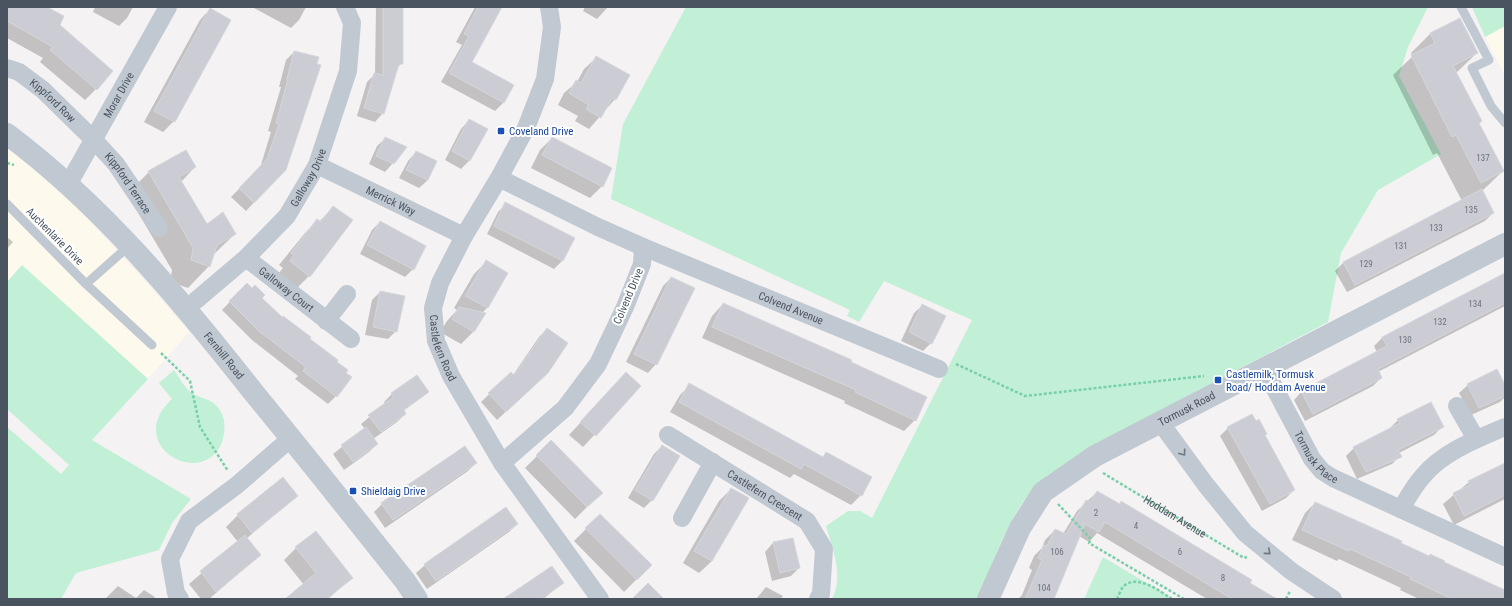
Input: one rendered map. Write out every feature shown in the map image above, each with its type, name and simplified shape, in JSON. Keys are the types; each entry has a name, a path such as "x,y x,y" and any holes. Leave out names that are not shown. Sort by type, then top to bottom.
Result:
{"street":[{"name":"Morar Drive","path":"69,183 168,7"},
{"name":"Galloway Drive","path":"187,308 246,258 287,216 317,166 348,71 352,23 345,7"},
{"name":"Castlefern Road","path":"549,7 552,27 545,79 526,128 499,178 464,236 440,283 433,308 436,340 451,376 502,463 600,599"},
{"name":"Kippford Row","path":"7,68 19,72 43,90 94,140"},
{"name":"Fernhill Road","path":"7,134 69,183 130,245 187,308 405,581 417,599"},
{"name":"Kippford Terrace","path":"94,140 116,164 159,228"},
{"name":"Merrick Way","path":"317,166 464,236"},
{"path":"499,178 598,227 643,247"},
{"name":"Tormusk Road","path":"988,599 1020,528 1043,492 1086,462 1160,422 1265,370 1505,244"},
{"name":"Colvend Avenue","path":"643,247 939,369"},
{"name":"Colvend Drive","path":"502,463 565,408 598,364 625,307 642,264 643,247"},
{"name":"Galloway Court","path":"246,258 351,339"},
{"path":"326,321 347,294"},
{"name":"Tormusk Place","path":"1265,370 1312,459 1322,471 1333,478 1505,557"},
{"path":"1457,406 1476,440"},
{"path":"1160,422 1206,485 1245,533 1291,571 1333,599"},
{"path":"1401,509 1413,488 1436,463 1476,440 1505,427"},
{"name":"Castlefern Crescent","path":"668,435 807,521 824,549 821,594 818,599"},
{"path":"180,599 176,594 170,559 189,521 237,485 291,438"},
{"path":"682,518 713,462"}],"lane":[{"path":"1461,7 1489,60 1472,68 1491,106 1505,123"},
{"name":"Auchenlarie Drive","path":"7,204 86,284 152,345"},
{"path":"86,284 130,245"}],"path":[{"path":"152,345 190,381 200,427 237,485"},
{"path":"939,369 951,362 1025,396 1211,376"},
{"name":"Hoddam Avenue","path":"1086,462 1244,558 1266,550"},
{"path":"1046,490 1091,539 1089,544 1184,599"},
{"path":"1117,599 1124,586 1134,581 1146,584 1172,599"}],"shaded area":[{"path":"1505,26 1505,76 1485,37"},
{"path":"7,148 59,188 147,283 189,332 148,379 22,265 7,282"}],"green space":[{"path":"686,7 1428,7 1408,47 1399,76 1441,154 1378,190 1341,253 1328,322 1087,449 1053,473 1036,487 1016,513 998,549 978,599 832,599 837,581 837,572 834,554 826,526 848,511 860,511 872,518 972,320 884,281 859,322 847,316 850,310 611,199 623,124"},
{"path":"1472,7 1505,7 1505,26 1485,37"},
{"path":"22,265 148,379 92,440 191,499 172,523 159,550 76,573 61,599 7,599 7,427 61,474 69,465 7,409 7,282"},
{"path":"174,370 190,392 215,404 224,419 222,442 212,456 199,462 185,462 171,456 161,446 156,432 159,416 172,399 159,383"},
{"path":"1103,557 1174,599 1084,599"}],"building":[{"path":"7,7 47,7 64,16 60,25 113,71 97,90 50,50 53,47 7,21"},
{"path":"383,7 403,7 403,64 399,64 384,114 364,108 374,73 383,75"},
{"path":"478,7 502,7 472,62 514,85 504,103 449,73 469,36 464,34"},
{"path":"210,8 231,20 175,122 154,111"},
{"path":"1460,18 1478,53 1453,66 1482,121 1479,123 1504,171 1481,183 1456,135 1452,137 1411,55 1435,43 1430,33"},
{"path":"294,51 319,57 317,64 321,65 286,170 254,203 239,188 267,159 279,124 276,123"},
{"path":"596,56 630,75 616,100 612,98 601,118 586,109 589,105 569,93 576,80 581,83"},
{"path":"469,119 488,129 470,161 452,151"},
{"path":"385,137 407,147 394,164 376,156"},
{"path":"552,137 612,168 603,187 542,155"},
{"path":"186,150 196,167 179,177 207,224 223,212 236,234 217,245 210,267 191,260 193,248 148,171"},
{"path":"416,151 437,161 428,180 406,170"},
{"path":"1482,189 1494,213 1355,285 1343,262"},
{"path":"505,202 575,238 563,261 494,226"},
{"path":"333,206 353,220 310,277 290,261 294,255 291,253 317,219 321,222"},
{"path":"380,221 426,246 414,270 367,245"},
{"path":"486,260 508,273 488,308 465,296"},
{"path":"1505,273 1505,303 1378,369 1382,378 1313,414 1301,391 1387,346 1382,337"},
{"path":"671,277 695,288 657,365 634,354"},
{"path":"247,283 252,288 255,285 265,295 262,298 282,317 283,316 311,337 310,339 338,360 337,362 348,370 346,373 352,377 337,397 303,371 306,367 260,332 229,301"},
{"path":"380,291 405,296 397,332 373,327"},
{"path":"723,303 852,360 851,362 927,397 916,421 855,392 856,390 712,327"},
{"path":"922,304 946,316 932,344 909,332"},
{"path":"459,307 486,313 474,332 452,319"},
{"path":"547,328 568,343 548,373 506,412 488,393 511,372 514,375"},
{"path":"1497,369 1505,385 1505,396 1479,408 1467,384"},
{"path":"626,372 641,386 596,436 580,422"},
{"path":"417,375 429,392 404,410 406,414 381,432 368,415 394,397 391,393"},
{"path":"689,383 823,457 826,452 872,477 862,496 804,464 801,469 679,402"},
{"path":"1431,402 1444,427 1398,450 1402,457 1366,472 1353,447 1400,423 1397,419"},
{"path":"1252,414 1256,421 1259,419 1267,434 1265,435 1295,490 1270,504 1227,427"},
{"path":"366,427 378,444 353,462 341,445"},
{"path":"551,440 603,493 587,507 536,455"},
{"path":"662,445 680,456 653,501 635,490"},
{"path":"465,446 477,463 393,520 381,503"},
{"path":"1505,463 1505,495 1464,516 1453,493 1470,485 1468,481"},
{"path":"283,477 298,496 252,533 237,514"},
{"path":"731,488 749,498 712,561 694,551"},
{"path":"1097,491 1120,504 1121,501 1252,580 1250,583 1277,599 1232,599 1105,522 1099,532 1085,524 1054,599 1025,599 1042,560 1038,558 1044,545 1047,546 1055,529 1066,534 1086,500 1090,502"},
{"path":"1315,502 1505,590 1505,599 1452,599 1410,579 1411,577 1350,549 1349,551 1302,530"},
{"path":"506,507 518,524 436,581 424,564"},
{"path":"600,514 652,565 637,580 585,528"},
{"path":"316,531 353,578 326,599 285,599 316,573 295,547"},
{"path":"245,535 261,555 216,592 200,571"},
{"path":"793,538 800,568 780,573 773,542"},
{"path":"552,566 564,583 540,599 503,599"},
{"path":"648,583 664,599 632,599"}],"place":[{"name":"Coveland Drive","path":"501,131"},
{"name":"Castlemilk, Tormusk Road/ Hoddam Avenue","path":"1218,380"},
{"name":"Shieldaig Drive","path":"353,491"}]}
